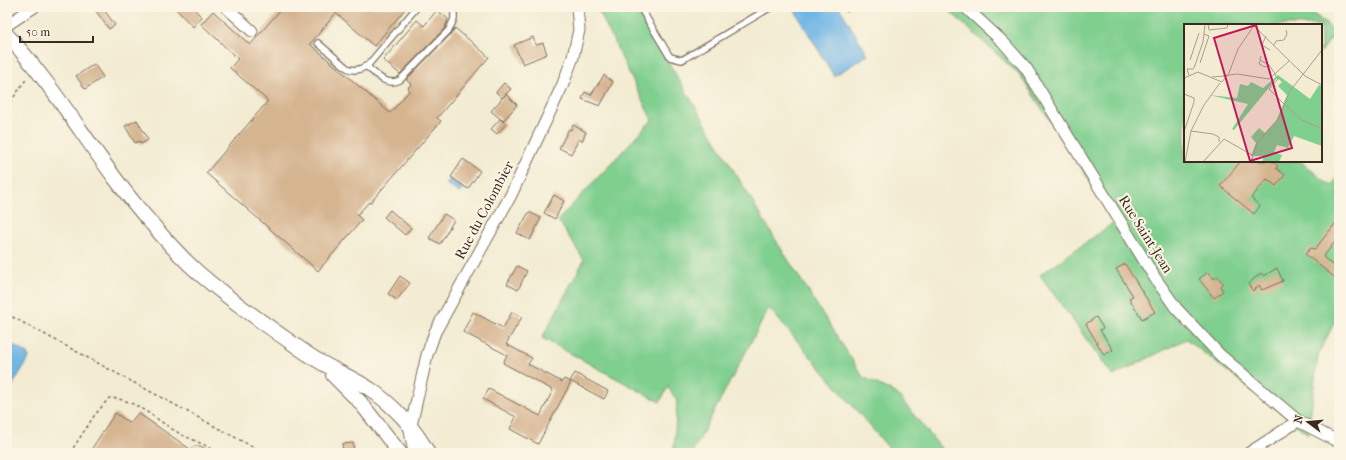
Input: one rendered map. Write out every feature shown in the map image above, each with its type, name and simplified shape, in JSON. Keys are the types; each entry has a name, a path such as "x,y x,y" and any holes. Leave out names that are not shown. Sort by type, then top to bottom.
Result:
{"street":[{"path":"7,25 34,7"},
{"path":"226,7 252,31"},
{"name":"Rue du Colombier","path":"410,426 427,355 435,332 511,195 564,84 573,57 579,30 577,7"},
{"name":"Rue Saint-Jean","path":"965,7 1003,42 1026,68 1155,278 1176,308 1220,356 1298,420 1339,442"},
{"path":"7,35 36,71 121,186 151,223 182,257 206,280 321,364 360,402 400,453"},
{"path":"321,364 370,389 410,426 428,453"},
{"path":"1249,453 1298,420"},
{"path":"410,426 414,453"}],"lane":[{"path":"318,43 351,70 359,70 366,66 417,7"},
{"path":"366,66 385,82 400,80 449,30 454,19 454,7"},
{"path":"640,7 670,57 682,60 771,7"}],"path":[{"path":"7,107 25,79 36,71"},
{"path":"7,314 264,453"},
{"path":"70,453 100,407 109,398 118,398 128,402 186,437 200,441 220,453"}],"green space":[{"path":"597,7 635,7 780,247 863,377 897,394 945,453 893,453 769,308 692,453 671,453 674,447 677,401 668,387 660,402 542,338 584,260 558,220 652,120"},
{"path":"945,7 1305,7 1336,32 1322,51 1322,24 1184,24 1184,162 1301,162 1331,186 1339,176 1339,313 1318,355 1308,434 1186,339 1113,376 1040,275 1116,221 1020,75"}],"water":[{"path":"801,7 839,7 868,55 834,76 795,11"},
{"path":"450,179 463,189 459,193 446,184"},
{"path":"7,342 27,353 29,358 7,394"}],"building":[{"path":"93,7 102,7 115,25 109,29"},
{"path":"174,7 192,7 202,17 193,27"},
{"path":"283,7 407,7 374,46 336,13 310,44 390,113 410,90 408,88 411,84 406,80 452,33 455,28 489,57 437,118 441,121 370,203 369,202 357,215 362,220 318,271 206,173 268,101 230,68 238,59 201,24 213,11 250,45"},
{"path":"437,10 448,19 445,28 400,74 383,60 417,20 424,26"},
{"path":"533,37 536,45 543,43 547,54 523,64 514,45"},
{"path":"94,64 103,77 85,89 76,76"},
{"path":"604,75 613,82 600,106 582,99 585,92 591,95"},
{"path":"504,83 511,89 502,98 496,92"},
{"path":"506,94 517,105 503,121 491,111"},
{"path":"500,119 506,124 497,134 491,129"},
{"path":"137,120 148,140 141,144 139,141 135,143 125,126"},
{"path":"573,125 586,132 582,141 579,139 571,154 559,148 569,129 571,130"},
{"path":"463,159 480,171 468,189 451,177"},
{"path":"1240,162 1273,162 1278,166 1276,168 1285,175 1276,186 1267,179 1251,198 1260,206 1254,214 1220,186"},
{"path":"554,195 564,201 555,219 544,213"},
{"path":"390,210 411,228 405,235 384,217"},
{"path":"529,212 541,218 530,240 517,233"},
{"path":"444,214 454,220 440,244 429,238"},
{"path":"1339,219 1339,237 1323,257 1339,270 1339,281 1305,254 1311,248 1315,249"},
{"path":"1125,264 1155,312 1142,319 1129,298 1133,296 1116,269"},
{"path":"517,266 527,271 518,290 507,284"},
{"path":"1277,268 1283,281 1262,290 1259,285 1253,291 1248,284 1261,273 1264,276"},
{"path":"1208,272 1214,279 1217,276 1223,283 1220,286 1223,291 1214,298 1199,279"},
{"path":"400,276 410,283 397,300 388,294"},
{"path":"473,312 503,328 512,312 522,317 506,344 532,358 528,364 562,382 564,379 571,382 538,444 510,429 516,417 483,399 489,389 540,416 553,390 503,363 507,355 463,332"},
{"path":"1096,317 1103,328 1100,330 1113,350 1104,355 1086,324"},
{"path":"575,373 608,391 604,399 570,381"},
{"path":"115,413 130,423 138,413 190,449 194,446 200,446 214,453 89,453"},
{"path":"353,443 354,453 343,453 342,444"}]}
